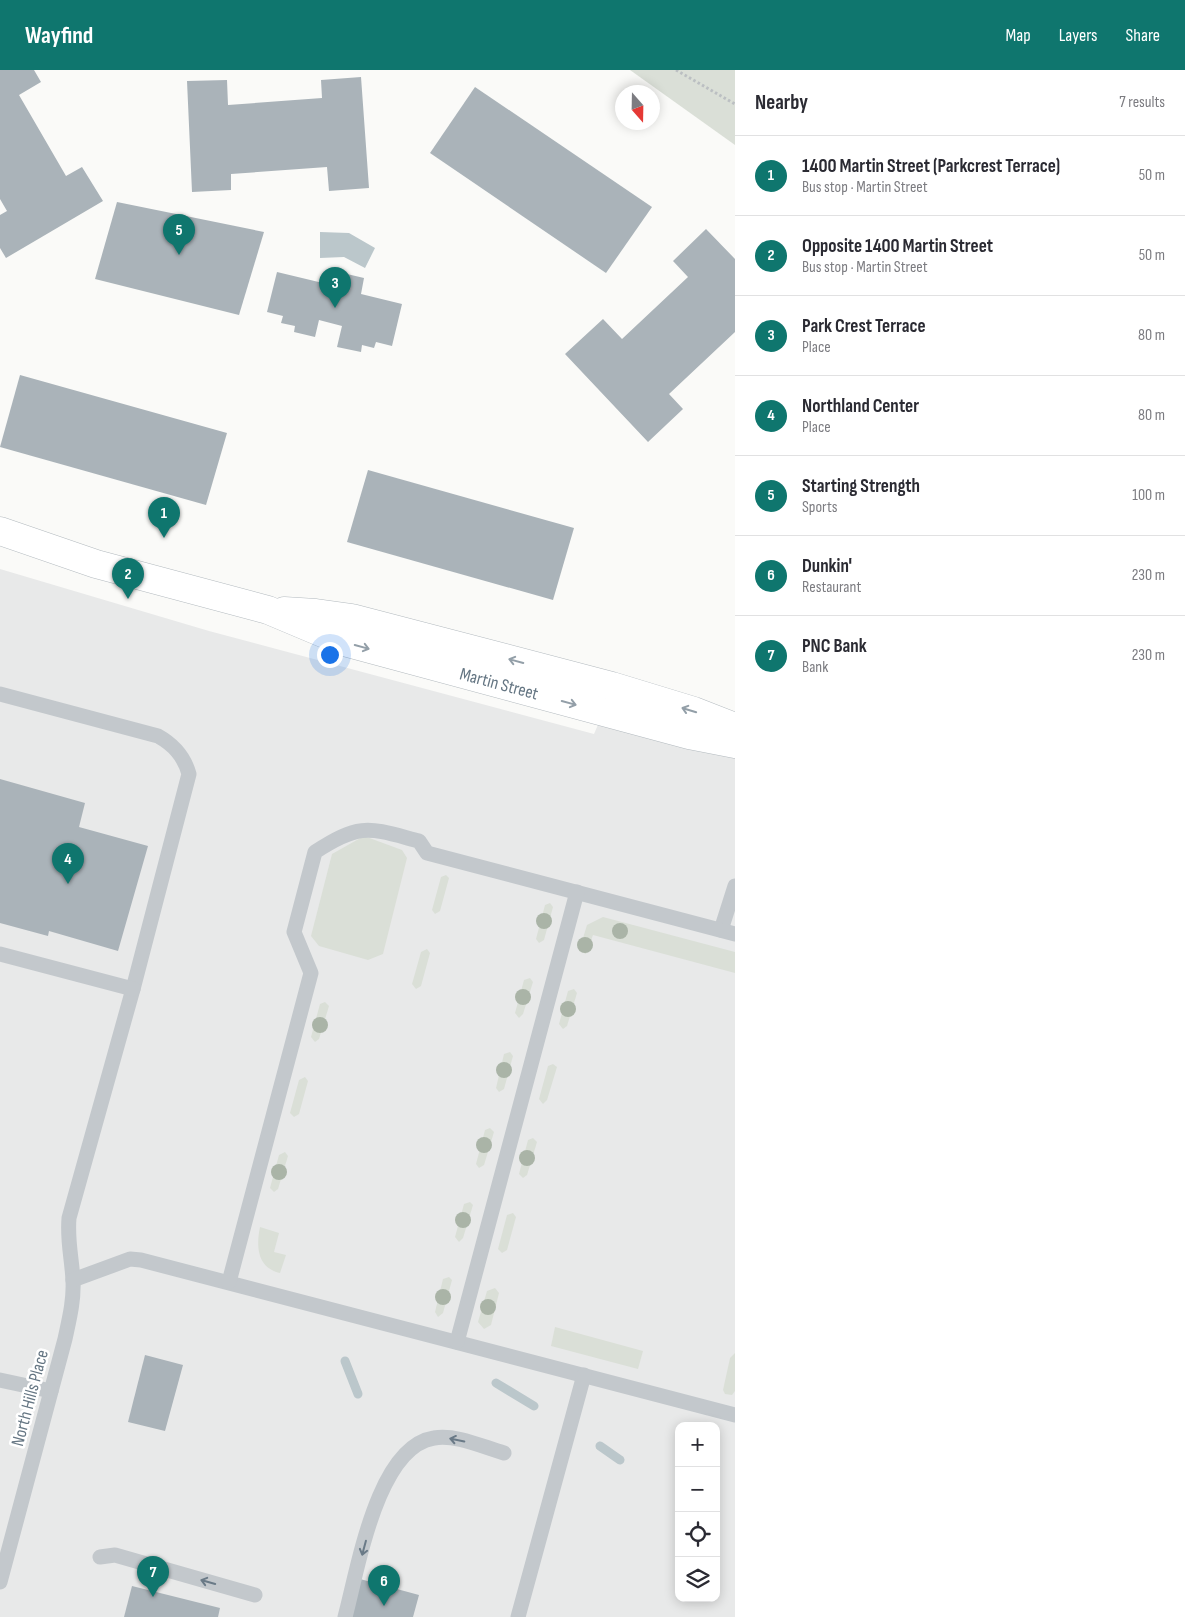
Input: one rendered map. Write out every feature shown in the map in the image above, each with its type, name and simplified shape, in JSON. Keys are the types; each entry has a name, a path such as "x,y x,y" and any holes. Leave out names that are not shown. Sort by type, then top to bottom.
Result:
{"street":[{"name":"Martin Street","path":"0,531 96,564 268,610 344,642 689,735 735,744"},
{"name":"Martin Street","path":"268,610 316,612 352,618 612,686 694,711 735,727"}],"lane":[{"name":"North Hills Place","path":"0,694 143,731 168,742 186,762 189,774 133,989 69,1218 68,1250 73,1280 72,1303 51,1391 0,1582"},
{"path":"229,1282 311,973 294,932 315,852 359,829 371,829 420,841 427,853 728,932 735,886"},
{"path":"457,1342 577,892"},
{"path":"0,954 133,989"},
{"path":"73,1280 130,1259 229,1282 735,1414"},
{"path":"518,1617 584,1375"},
{"path":"0,1380 51,1391"},
{"path":"345,1617 375,1506 391,1470 401,1457 417,1442 436,1437 454,1439 504,1453"},
{"path":"100,1557 115,1555 255,1595"}],"path":[{"path":"676,70 735,104"}],"shaded area":[{"path":"630,70 735,70 735,145 660,91 660,85 651,85"},
{"path":"320,232 349,233 375,248 365,268 344,257 320,258"},
{"path":"0,569 209,631 594,734 616,683 735,715 735,1617 0,1617"},
{"path":"364,836 402,850 407,858 383,954 368,960 319,946 311,936 332,854"},
{"path":"446,875 449,878 440,911 435,914 432,910 441,877"},
{"path":"550,903 553,907 544,940 539,943 536,939 545,905"},
{"path":"603,917 735,952 735,973 593,935 586,954 579,951 587,925"},
{"path":"427,949 430,953 421,986 416,989 412,984 421,952"},
{"path":"530,978 533,982 523,1014 519,1018 515,1013 524,980"},
{"path":"574,989 577,993 567,1026 563,1029 559,1024 568,991"},
{"path":"325,1002 329,1006 319,1039 315,1042 311,1037 320,1004"},
{"path":"510,1052 513,1056 504,1089 499,1092 496,1088 504,1054"},
{"path":"553,1064 557,1067 547,1100 543,1104 539,1099 548,1066"},
{"path":"305,1077 308,1081 299,1114 294,1117 290,1113 299,1080"},
{"path":"490,1128 494,1132 484,1165 479,1168 476,1164 485,1130"},
{"path":"533,1138 537,1142 527,1175 523,1178 519,1174 528,1140"},
{"path":"285,1152 288,1156 278,1189 274,1192 270,1188 279,1155"},
{"path":"470,1202 473,1205 463,1238 459,1242 455,1237 464,1204"},
{"path":"513,1213 516,1217 507,1250 502,1253 498,1249 507,1215"},
{"path":"260,1227 279,1233 274,1252 286,1255 280,1273 267,1266 260,1255 258,1242"},
{"path":"449,1277 452,1280 443,1313 438,1317 435,1312 443,1279"},
{"path":"495,1288 499,1293 491,1325 484,1329 478,1322 487,1291"},
{"path":"555,1327 643,1351 638,1369 551,1346"},
{"path":"735,1353 735,1391 732,1395 725,1394 723,1390 730,1358"}],"building":[{"path":"0,70 34,70 41,82 19,95 66,176 82,167 103,201 6,258 0,248 0,215 7,211 0,199"},
{"path":"361,77 369,188 329,191 327,167 231,174 231,190 192,192 187,81 227,80 228,105 322,98 321,80"},
{"path":"475,87 652,207 606,273 430,153"},
{"path":"117,202 264,232 239,315 95,279"},
{"path":"706,229 735,259 735,332 669,394 683,409 648,442 565,354 603,319 622,339 688,277 673,261"},
{"path":"330,270 364,278 361,294 402,304 392,346 376,342 374,348 362,345 361,352 337,347 342,326 319,320 315,337 294,332 295,326 281,323 283,316 267,312 277,272 327,284"},
{"path":"20,375 227,433 206,505 0,447"},
{"path":"368,470 574,528 553,600 347,542"},
{"path":"0,779 85,803 79,827 148,846 118,951 49,931 48,936 0,923"},
{"path":"145,1355 183,1365 165,1431 128,1422"},
{"path":"360,1579 419,1595 413,1617 350,1617"},
{"path":"132,1586 220,1608 218,1617 124,1617"}],"waterway":[{"path":"345,1361 358,1394"},
{"path":"496,1383 534,1406"},
{"path":"600,1446 620,1460"}],"place":[{"name":"Starting Strength","path":"179,255"},
{"name":"Park Crest Terrace","path":"335,308"},
{"name":"1400 Martin Street (Parkcrest Terrace)","path":"164,538"},
{"name":"Opposite 1400 Martin Street","path":"128,599"},
{"name":"Northland Center","path":"68,884"},
{"name":"PNC Bank","path":"153,1597"},
{"name":"Dunkin'","path":"384,1606"}]}
